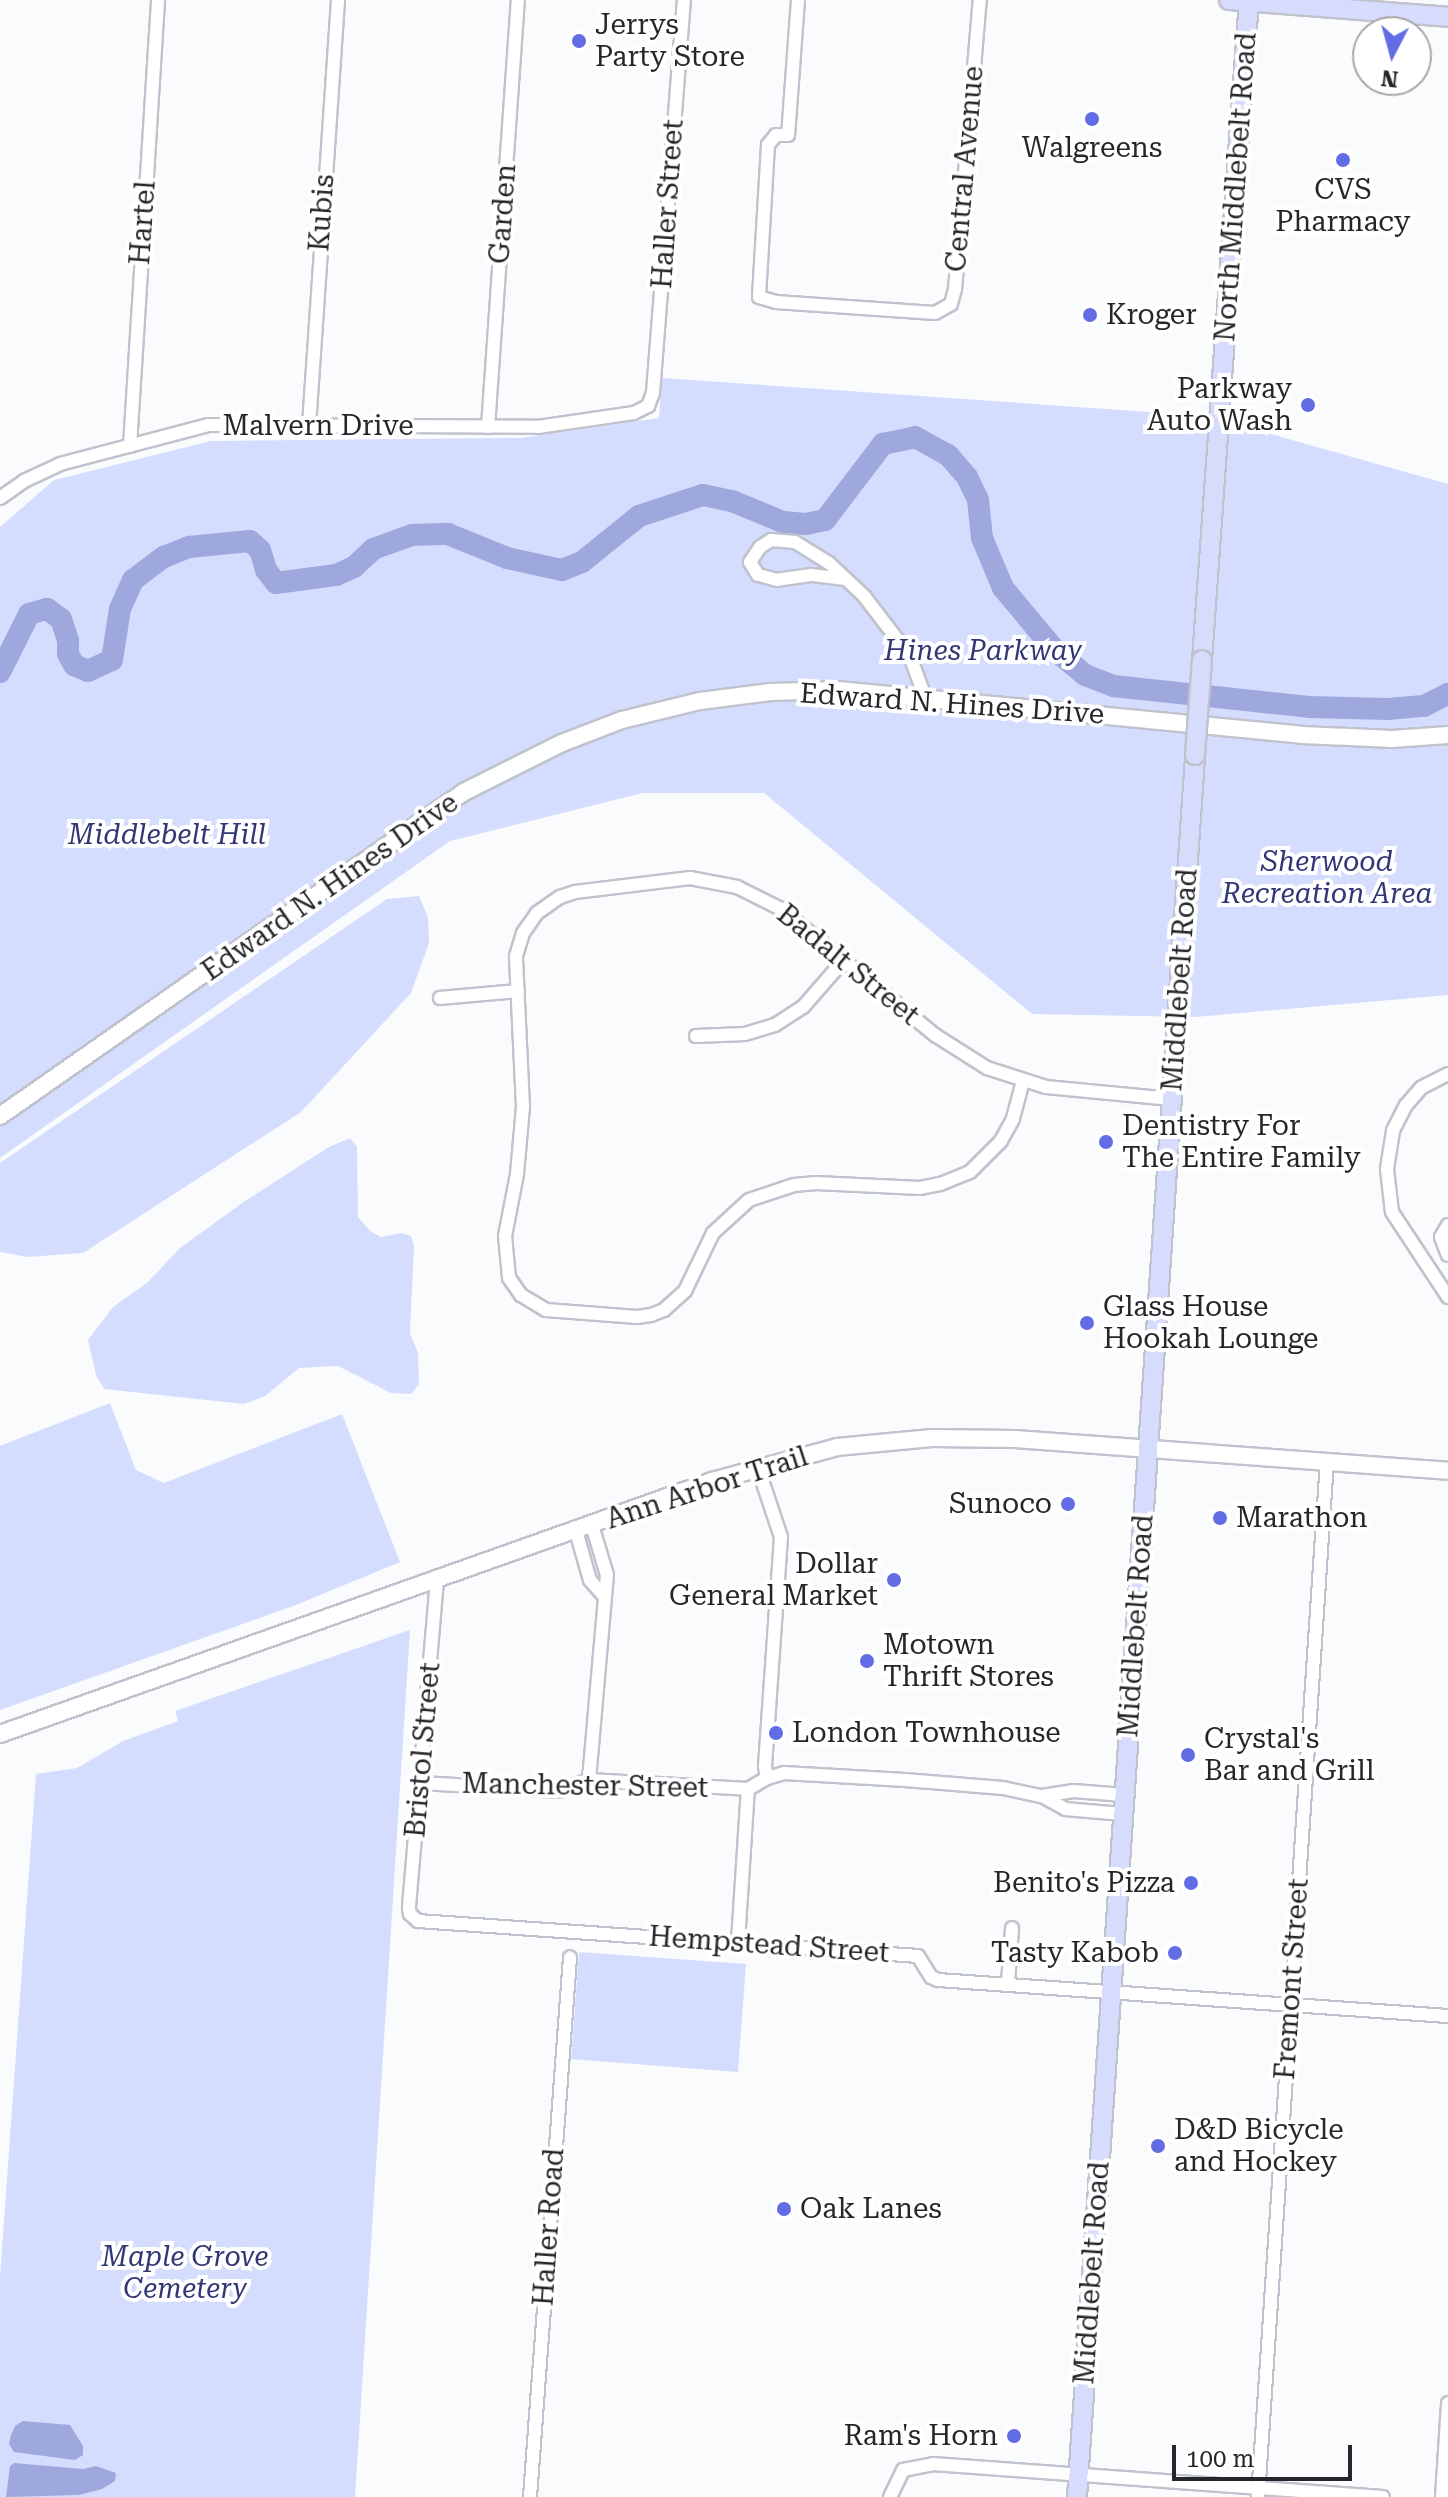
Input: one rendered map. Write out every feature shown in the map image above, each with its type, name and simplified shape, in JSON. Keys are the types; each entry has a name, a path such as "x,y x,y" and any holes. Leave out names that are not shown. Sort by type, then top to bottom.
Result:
{"main road":[{"path":"1229,0 1448,17"},
{"name":"North Middlebelt Road","path":"1195,755 1249,1"},
{"name":"Middlebelt Road","path":"1077,2497 1195,755"}],"street":[{"name":"Hartel","path":"130,446 158,0"},
{"name":"Kubis","path":"309,426 338,0"},
{"name":"Garden","path":"488,427 518,0"},
{"name":"Haller Street","path":"648,406 653,393 684,0"},
{"name":"Central Avenue","path":"798,0 788,135 776,135 768,145 759,297 776,302 935,313 951,304 980,0"},
{"name":"Malvern Drive","path":"0,498 24,481 60,464 209,425 552,426 634,413 648,406"},
{"path":"845,579 811,575 777,580 758,575 750,562 760,547 771,540 795,542 829,563 864,596 910,656 925,697"},
{"name":"Edward N. Hines Drive","path":"0,1116 464,792 562,743 622,720 684,704 770,692 838,690 1316,736 1392,739 1448,735"},
{"name":"Badalt Street","path":"1023,1081 1013,1119 1001,1141 983,1162 959,1178 920,1188 816,1183 777,1190 749,1200 724,1220 703,1248 685,1291 664,1310 637,1317 558,1313 538,1307 521,1295 509,1278 505,1236 517,1174 523,1107 515,966 519,943 529,923 546,905 575,892 679,878 713,880 755,895 781,909 955,1049 987,1068 1023,1081 1073,1092 1171,1099"},
{"path":"696,1036 745,1034 775,1025 803,1007 844,960"},
{"path":"440,998 518,991"},
{"path":"1448,1074 1421,1088 1406,1105 1393,1131 1388,1152 1387,1189 1392,1212 1448,1297"},
{"path":"1426,1265 1446,1253 1441,1237 1448,1225"},
{"name":"Ann Arbor Trail","path":"0,1734 275,1634 758,1468 837,1447 932,1438 1147,1447 1448,1471"},
{"name":"Fremont Street","path":"1258,2492 1327,1461"},
{"path":"758,1468 781,1537 767,1778"},
{"path":"584,1528 590,1580 602,1594 589,1780"},
{"name":"Bristol Street","path":"414,1918 409,1908 437,1580"},
{"path":"738,1942 748,1789 767,1778 794,1773 1003,1788 1042,1796 1065,1809 1124,1804"},
{"name":"Manchester Street","path":"421,1783 559,1791 589,1780 748,1789"},
{"path":"1042,1796 1074,1791 1124,1804"},
{"name":"Hempstead Street","path":"414,1918 418,1921 918,1956 931,1977 938,1980 1448,2016"},
{"path":"1008,1983 1012,1928"},
{"name":"Haller Road","path":"530,2497 570,1957"},
{"path":"1442,2497 1448,2403"},
{"path":"890,2497 903,2470 933,2464 1078,2474 1258,2492 1383,2497"}],"green space":[{"name":"Hines Parkway","path":"662,378 1192,415 1192,431 1239,434 1250,428 1448,484 1448,995 1195,1017 1032,1014 764,793 643,793 450,841 0,1158 0,527 54,480 211,441 520,438 659,418"},
{"path":"419,896 428,917 429,943 411,993 301,1112 83,1253 28,1257 0,1252 0,1163 387,899"},
{"path":"350,1138 357,1147 358,1217 370,1231 381,1237 402,1233 411,1236 414,1245 410,1333 418,1353 419,1384 411,1394 391,1393 338,1366 299,1368 265,1396 244,1404 104,1389 96,1375 88,1340 113,1307 148,1282 180,1248 245,1201 329,1147"},
{"path":"110,1403 136,1470 164,1483 342,1414 400,1562 296,1605 0,1710 0,1446"},
{"name":"Maple Grove Cemetery","path":"410,1630 355,2497 0,2497 0,2277 36,1774 77,1768 123,1741 178,1721 175,1711"},
{"path":"579,1952 746,1964 738,2072 571,2059"}],"shaded area":[{"path":"23,2421 70,2425 83,2446 83,2455 75,2460 14,2452 9,2444 11,2435 15,2426"},
{"path":"14,2463 83,2469 96,2466 116,2473 115,2481 102,2489 79,2495 6,2497 10,2466"}],"waterway":[{"path":"0,672 29,614 47,609 61,619 68,640 68,654 74,665 88,671 112,660 120,609 133,580 164,557 189,547 250,541 260,550 266,570 276,583 336,575 354,567 373,549 412,535 448,534 507,558 562,570 582,562 639,516 703,495 732,501 783,522 806,524 825,520 883,444 915,437 948,455 967,477 978,500 982,538 1003,588 1054,649 1085,675 1113,686 1309,707 1388,709 1424,706 1448,694"}],"place":[{"name":"Jerrys Party Store","path":"579,41"},
{"name":"Walgreens","path":"1092,119"},
{"name":"CVS Pharmacy","path":"1343,160"},
{"name":"Kroger","path":"1090,315"},
{"name":"Parkway Auto Wash","path":"1308,405"},
{"name":"Dentistry For The Entire Family","path":"1106,1142"},
{"name":"Glass House Hookah Lounge","path":"1087,1323"},
{"name":"Sunoco","path":"1068,1504"},
{"name":"Marathon","path":"1220,1518"},
{"name":"Dollar General Market","path":"894,1580"},
{"name":"Motown Thrift Stores","path":"867,1661"},
{"name":"London Townhouse","path":"776,1733"},
{"name":"Crystal's Bar and Grill","path":"1188,1755"},
{"name":"Benito's Pizza","path":"1191,1883"},
{"name":"Tasty Kabob","path":"1175,1953"},
{"name":"D&D Bicycle and Hockey","path":"1158,2146"},
{"name":"Oak Lanes","path":"784,2209"},
{"name":"Ram's Horn","path":"1014,2436"}],"park label":[{"name":"Middlebelt Hill","path":"167,835"},
{"name":"Sherwood Recreation Area","path":"1327,878"}]}
